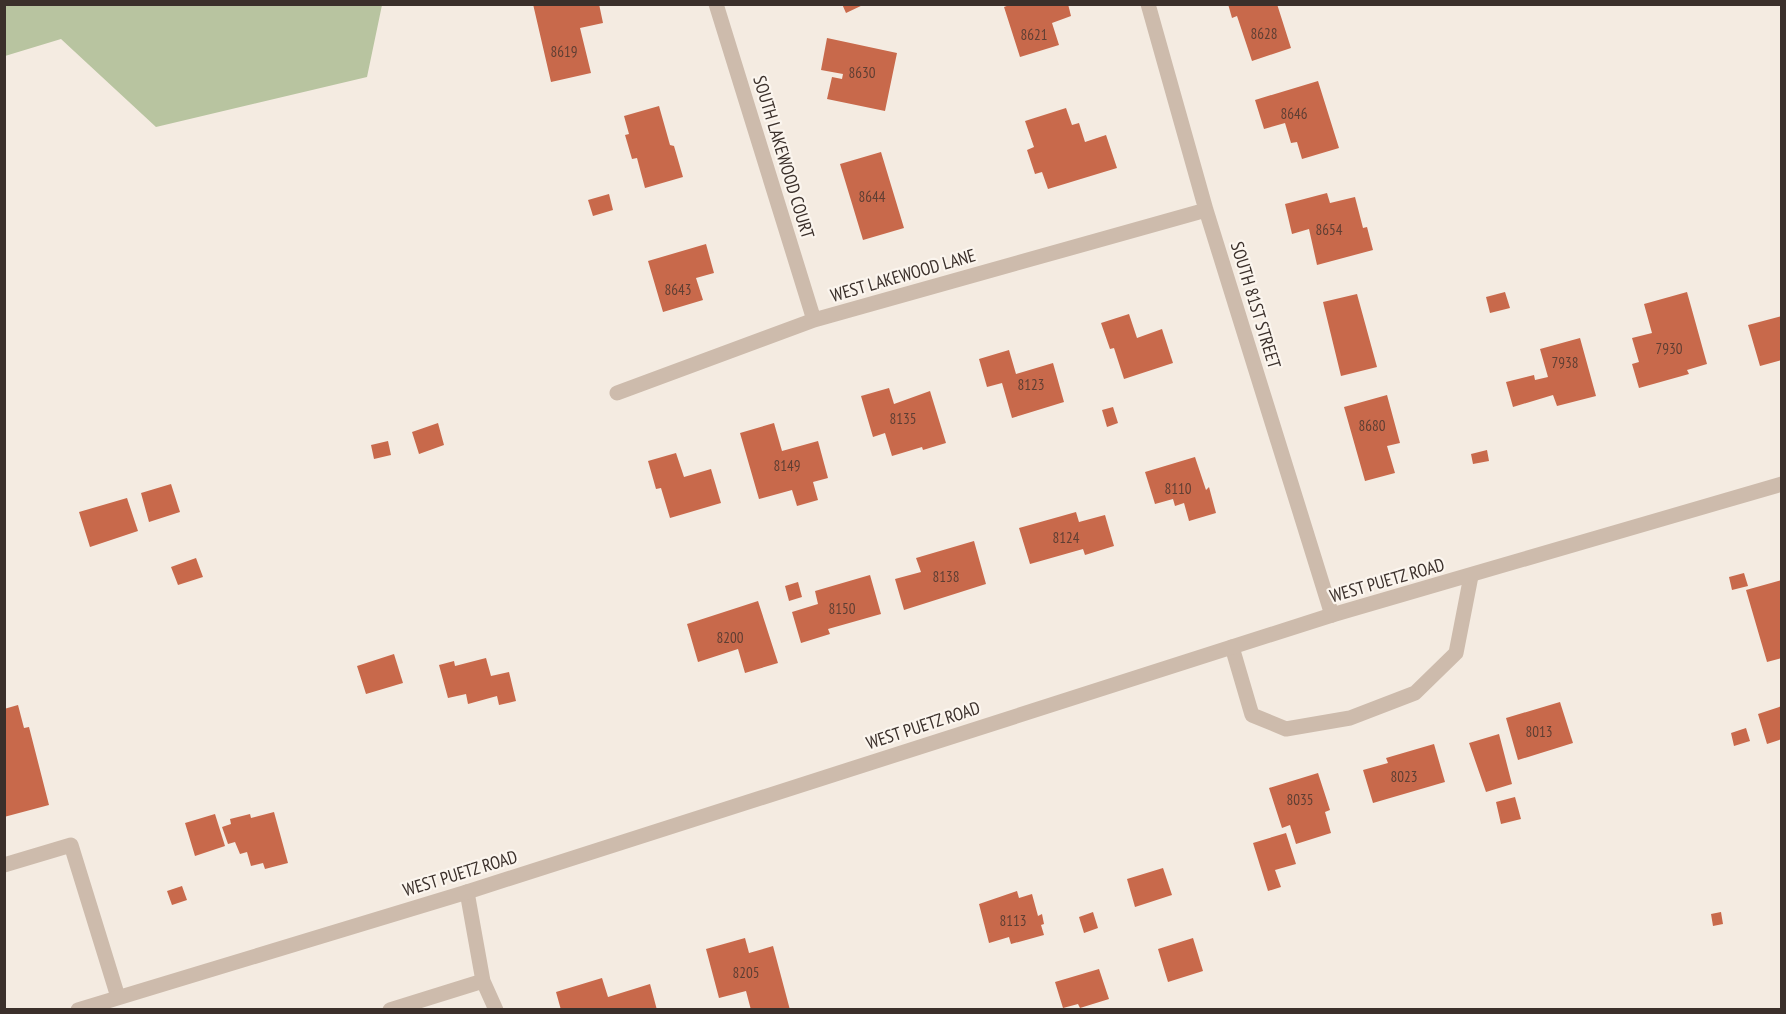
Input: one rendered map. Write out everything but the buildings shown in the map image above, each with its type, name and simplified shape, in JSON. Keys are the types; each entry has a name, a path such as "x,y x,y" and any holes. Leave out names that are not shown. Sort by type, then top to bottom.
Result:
{"street":[{"name":"SOUTH LAKEWOOD COURT","path":"716,4 814,320"},
{"name":"SOUTH 81ST STREET","path":"1148,4 1206,210 1332,615"},
{"name":"WEST LAKEWOOD LANE","path":"617,393 814,320 1206,210"},
{"name":"WEST PUETZ ROAD","path":"78,1010 467,892 1332,615 1782,484"},
{"path":"1232,646 1252,715 1286,729 1350,718 1415,693 1456,653 1471,576"},
{"path":"4,865 71,845 118,997"},
{"path":"467,892 483,981 496,1010"},
{"path":"390,1010 483,981"}],"green space":[{"path":"5,4 382,5 367,77 156,127 61,39 5,56"}]}
